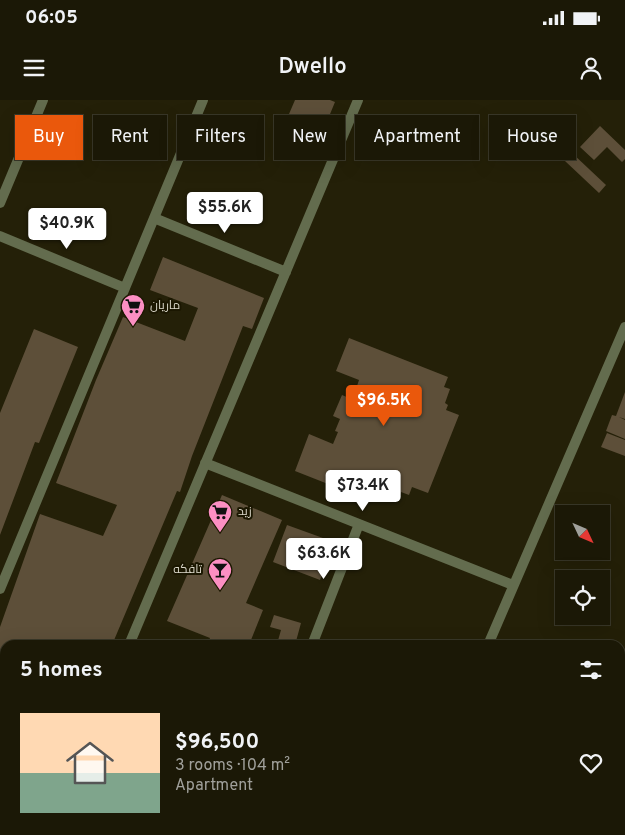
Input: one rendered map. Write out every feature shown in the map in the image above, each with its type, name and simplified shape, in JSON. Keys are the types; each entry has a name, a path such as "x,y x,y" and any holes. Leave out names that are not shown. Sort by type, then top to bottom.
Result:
{"street":[{"path":"0,203 43,100"},
{"path":"0,590 203,100"},
{"path":"131,640 358,100"},
{"path":"154,218 286,272"},
{"path":"0,236 125,288"},
{"path":"490,640 512,585 625,328"},
{"path":"205,463 512,585"},
{"path":"314,640 359,524"}],"building":[{"path":"295,100 330,100 335,102 330,115 289,115"},
{"path":"600,126 625,150 625,159 622,162 607,147 594,160 580,147"},
{"path":"576,157 606,185 599,193 565,161 576,160"},
{"path":"163,257 264,298 252,329 243,326 192,456 180,492 177,491 114,640 0,640 0,627 40,514 103,536 117,505 56,483 123,317 185,341 198,308 150,290"},
{"path":"34,329 78,347 39,443 35,442 0,535 0,413"},
{"path":"349,338 448,377 444,387 450,389 445,403 448,405 446,410 459,415 428,493 412,487 409,495 401,492 398,501 359,485 356,495 295,471 309,434 333,444 338,432 335,431 340,419 333,416 342,395 349,398 353,388 356,389 359,380 336,371"},
{"path":"625,392 625,419 619,417 625,420 625,439 606,431 612,415 616,416"},
{"path":"607,433 625,440 625,456 601,447"},
{"path":"222,495 282,520 246,603 263,610 251,640 209,640 210,638 167,621"},
{"path":"287,525 334,542 320,580 273,562"},
{"path":"274,615 301,623 296,640 278,640 281,630 270,627"}],"place":[{"name":"ماريان","path":"133,327"},
{"name":"زيد","path":"220,533"},
{"name":"تافكه","path":"220,591"}]}
